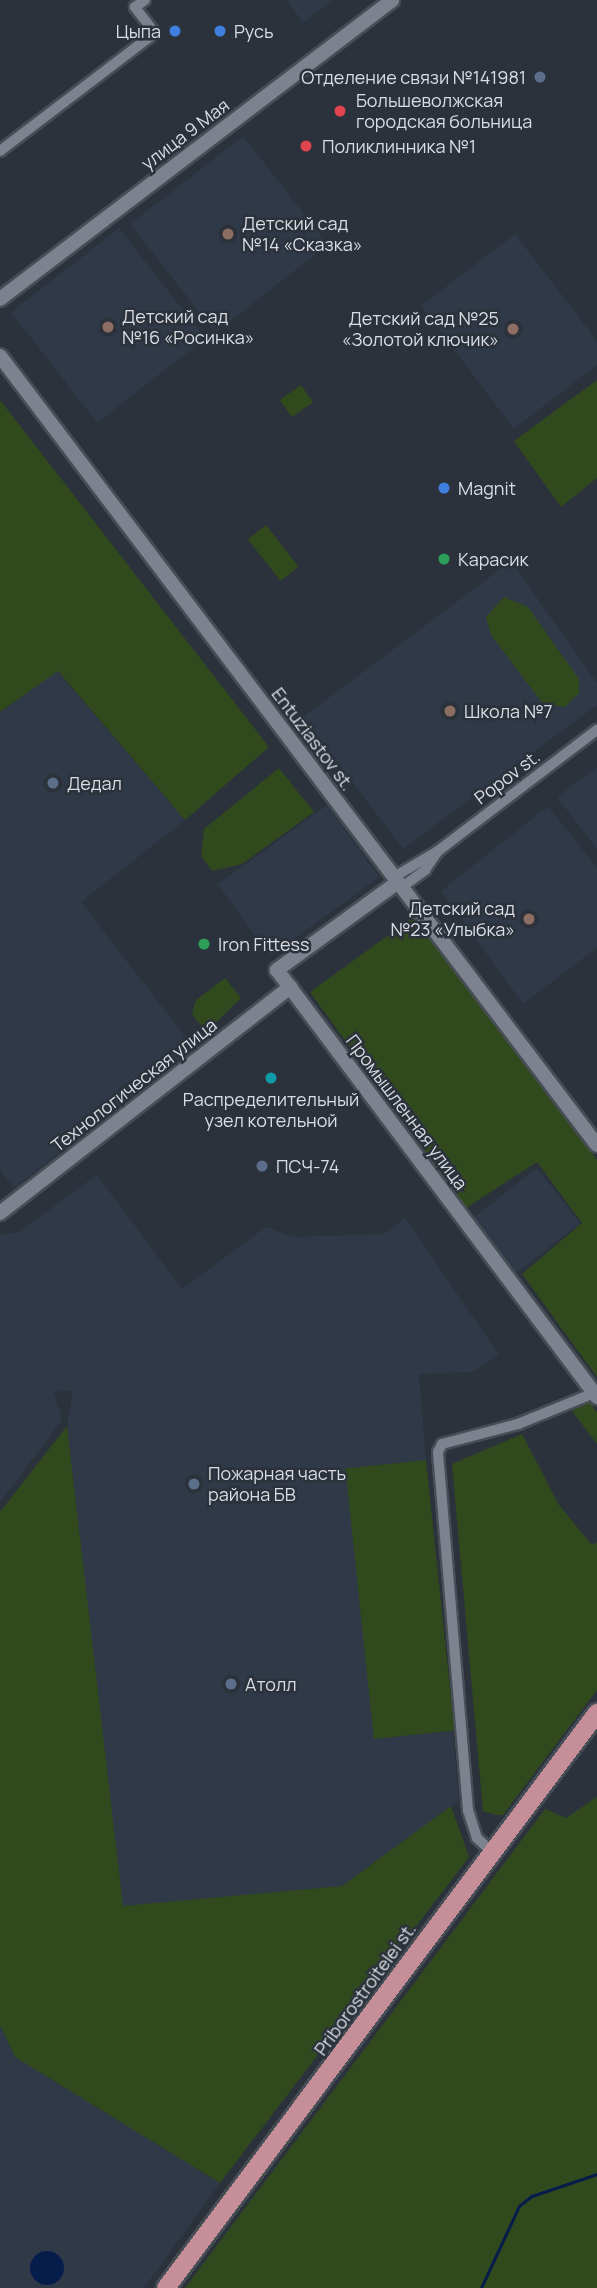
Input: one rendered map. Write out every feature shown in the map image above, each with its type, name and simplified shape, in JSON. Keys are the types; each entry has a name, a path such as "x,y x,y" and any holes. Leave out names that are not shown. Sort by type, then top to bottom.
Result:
{"main road":[{"name":"Priborostroitelei st.","path":"166,2288 597,1713"}],"street":[{"path":"0,151 155,33 132,4 145,0"},
{"name":"улица 9 Мая","path":"0,299 393,0"},
{"name":"Entuziastov st.","path":"0,356 597,1145"},
{"name":"Popov st.","path":"398,882 417,859 438,851 597,730"},
{"path":"290,987 277,971 398,882"},
{"name":"Технологическая улица","path":"0,1213 290,987"},
{"name":"Промышленная улица","path":"290,987 596,1395"},
{"path":"492,1852 477,1838 468,1810 438,1452 442,1444 518,1424 596,1395"}],"shaded area":[{"path":"287,0 332,0 303,23"},
{"name":"Детский сад №14 «Сказка»","path":"243,136 328,245 215,333 130,224"},
{"name":"Детский сад №16 «Росинка»","path":"119,228 205,338 97,423 11,312"},
{"name":"Детский сад №25 «Золотой ключик»","path":"515,234 597,341 597,365 514,429 421,306"},
{"name":"Школа №7","path":"511,561 597,683 597,705 403,849 303,717"},
{"path":"57,671 185,820 81,902 194,1048 14,1188 0,1170 0,712"},
{"path":"597,767 597,849 557,797"},
{"path":"327,805 379,877 270,956 218,884"},
{"name":"Детский сад №23 «Улыбка»","path":"548,806 597,868 597,948 523,1004 441,891"},
{"path":"537,1168 580,1223 515,1274 472,1219"},
{"path":"97,1175 182,1289 266,1227 293,1237 384,1234 405,1218 499,1355 472,1372 419,1374 426,1460 348,1479 378,1738 453,1731 459,1801 342,1886 122,1907 67,1426 73,1390 54,1392 62,1420 0,1502 0,1235 19,1232"},
{"path":"0,2025 15,2057 220,2183 144,2288 0,2288"}],"green space":[{"path":"597,380 597,478 561,507 514,441"},
{"path":"301,385 313,402 292,417 280,400"},
{"path":"0,400 269,747 185,820 58,671 0,712"},
{"path":"266,525 299,567 281,581 248,539"},
{"path":"504,597 528,607 579,679 579,693 565,707 543,704 491,635 486,617"},
{"path":"279,768 314,812 242,864 212,871 201,856 204,829"},
{"path":"415,916 597,1160 597,1377 522,1274 582,1223 537,1162 466,1208 310,992"},
{"path":"225,978 241,998 206,1032 192,1014 196,1000"},
{"path":"589,1402 597,1412 597,1444 572,1411"},
{"path":"67,1426 123,1906 342,1886 451,1806 469,1857 220,2183 15,2057 0,2025 0,1512"},
{"path":"522,1434 559,1505 592,1545 597,1542 597,1690 503,1815 497,1815 483,1811 452,1464"},
{"path":"426,1460 454,1731 374,1739 345,1468"},
{"path":"597,1797 597,2288 185,2288 545,1809 566,1818"}],"water":[{"path":"47,2251 59,2256 64,2268 59,2280 47,2285 35,2280 30,2268 35,2256"}],"waterway":[{"path":"481,2288 519,2206 532,2196 597,2174"}],"place":[{"name":"Цыпа","path":"175,31"},
{"name":"Русь","path":"220,31"},
{"name":"Отделение связи №141981","path":"540,77"},
{"name":"Большеволжская городская больница","path":"340,111"},
{"name":"Поликлинника №1","path":"306,146"},
{"name":"Детский сад №14 «Сказка»","path":"228,234"},
{"name":"Детский сад №16 «Росинка»","path":"108,327"},
{"name":"Детский сад №25 «Золотой ключик»","path":"513,329"},
{"name":"Magnit","path":"444,488"},
{"name":"Карасик","path":"444,559"},
{"name":"Школа №7","path":"450,711"},
{"name":"Дедал","path":"53,783"},
{"name":"Детский сад №23 «Улыбка»","path":"529,919"},
{"name":"Iron Fittess","path":"204,944"},
{"name":"Распределительный узел котельной","path":"271,1078"},
{"name":"ПСЧ-74","path":"262,1166"},
{"name":"Пожарная часть района БВ","path":"194,1484"},
{"name":"Атолл","path":"231,1684"}]}
